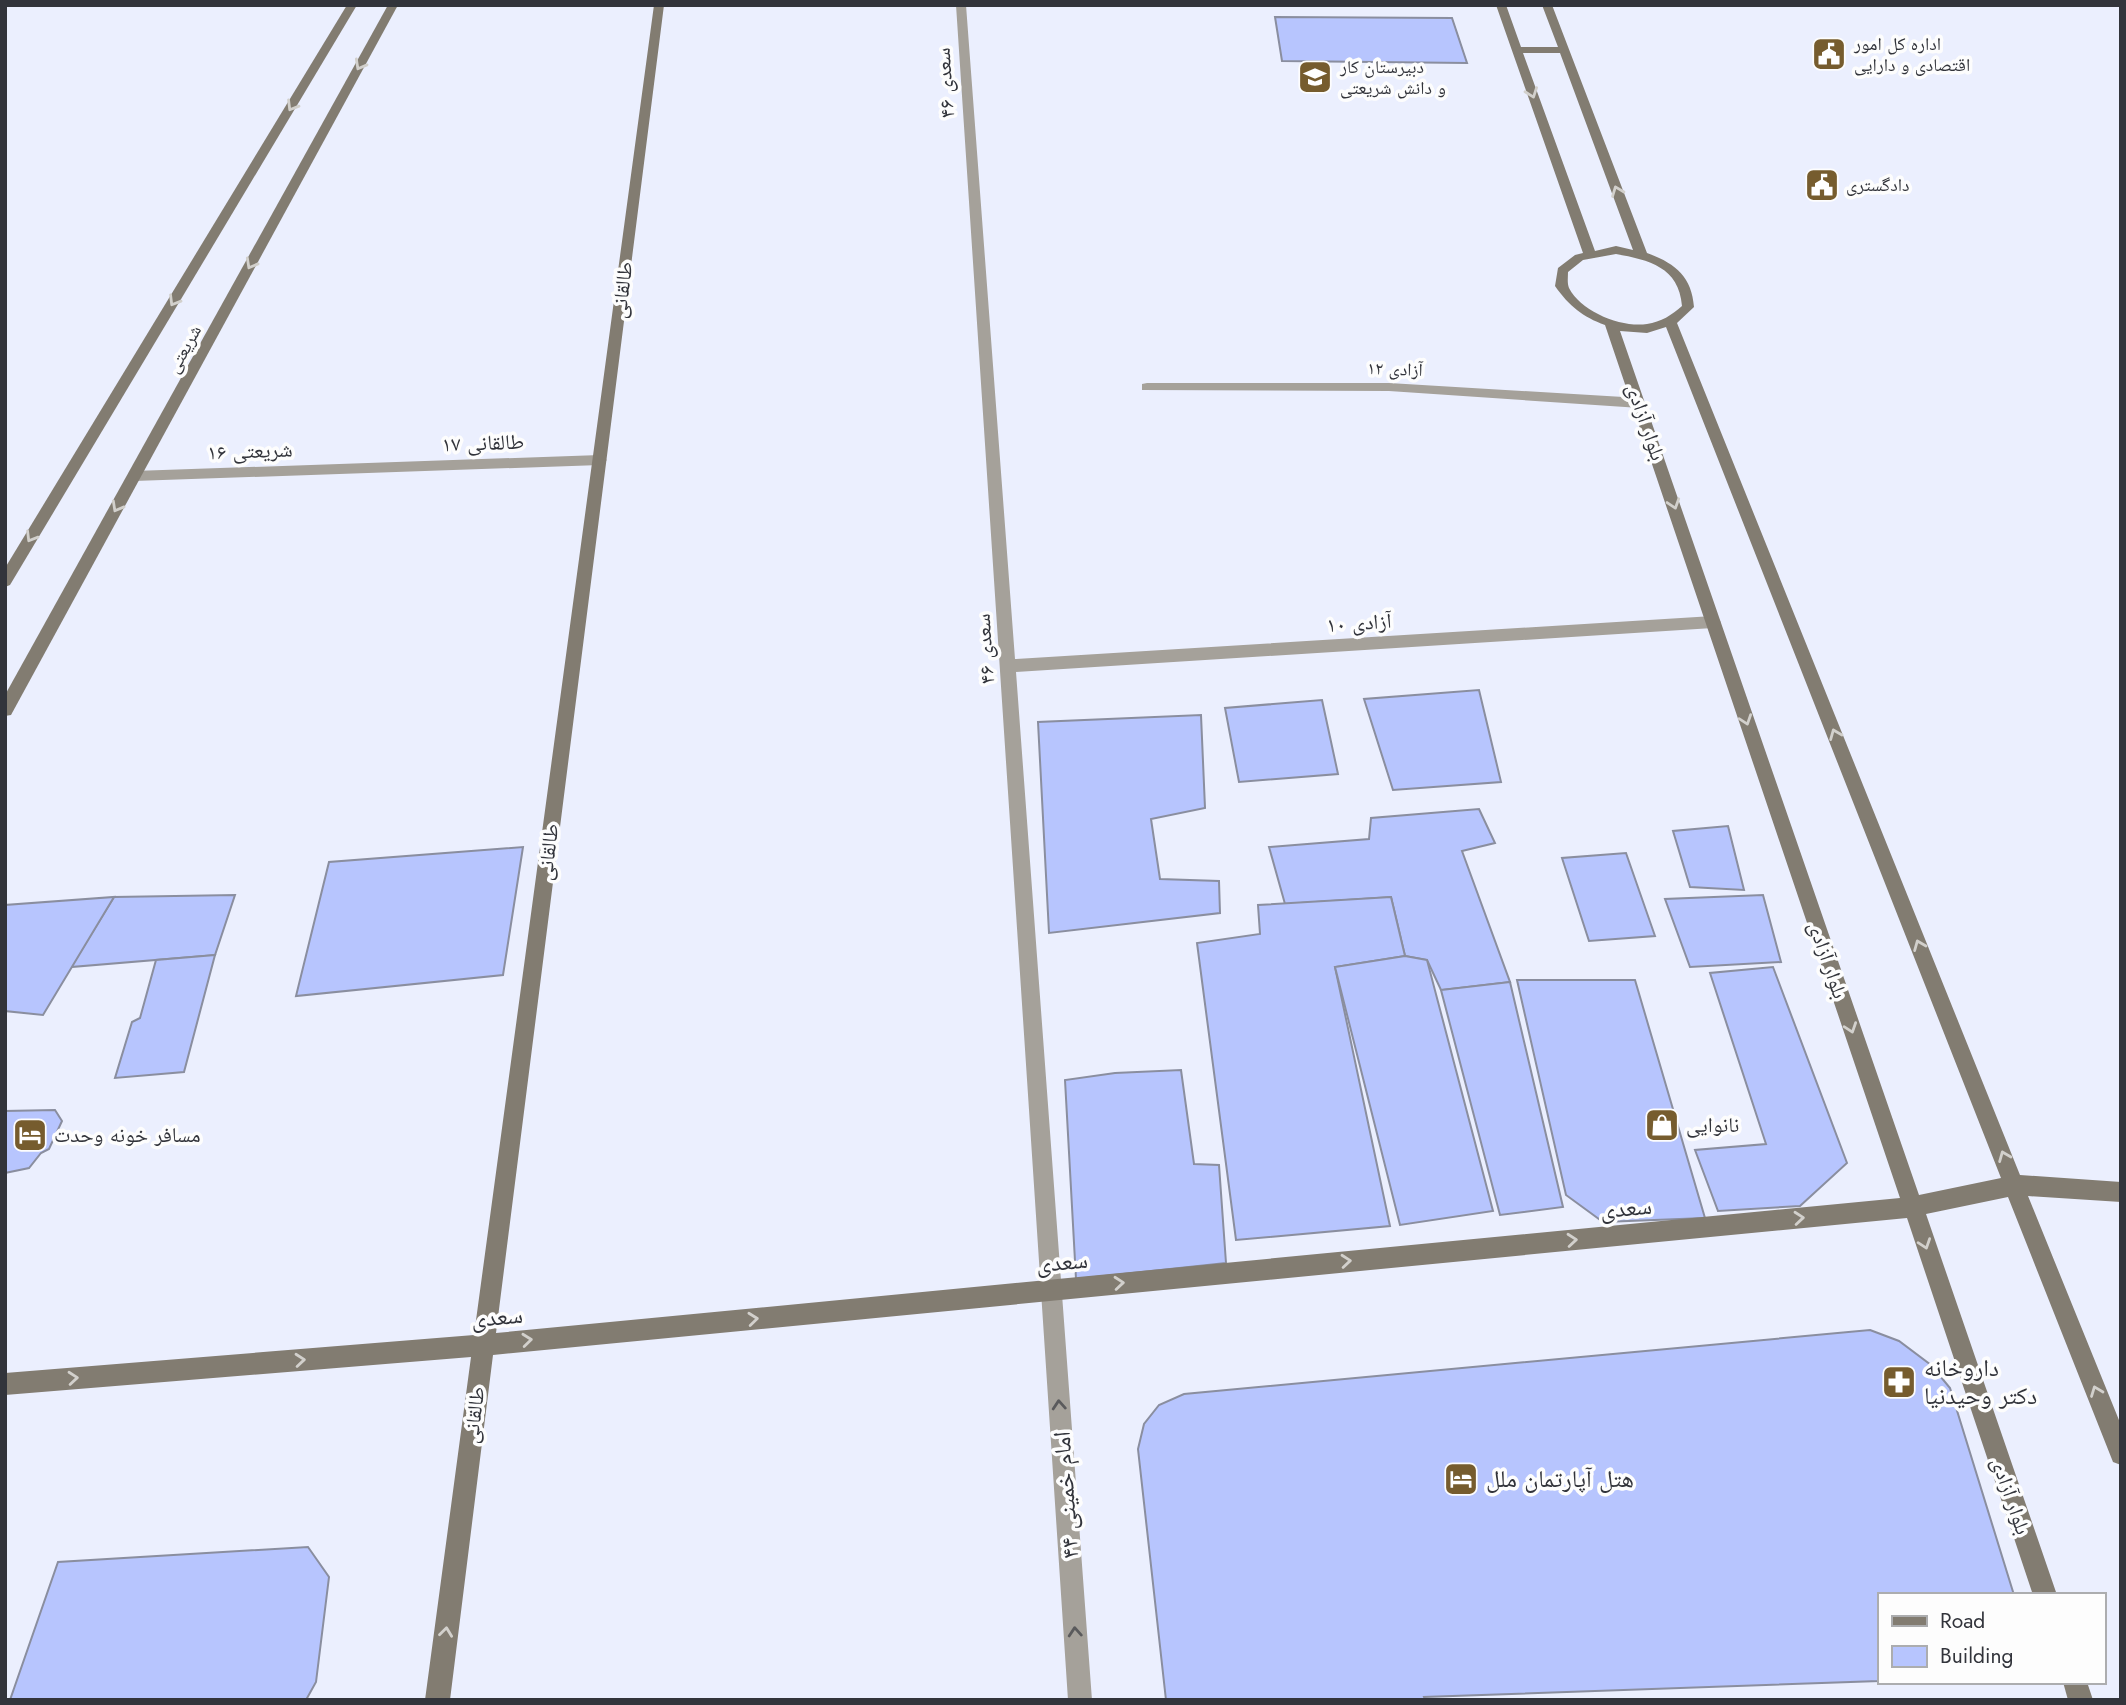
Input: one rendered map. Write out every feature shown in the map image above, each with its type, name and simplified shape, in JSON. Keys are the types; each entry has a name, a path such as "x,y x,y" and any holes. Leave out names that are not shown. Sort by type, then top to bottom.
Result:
{"main road":[{"name":"شریعتی","path":"5,581 352,5"},
{"name":"شریعتی","path":"5,710 393,5"},
{"name":"طالقانی","path":"437,1700 659,5"},
{"path":"1501,5 1589,252"},
{"path":"1547,5 1641,254"},
{"path":"1517,50 1564,50"},
{"path":"1616,250 1641,254 1663,264 1680,277 1689,292 1688,307 1670,323 1633,328 1611,324 1584,313 1568,299 1560,284 1563,270 1574,259 1589,252 1616,250"},
{"path":"1670,323 2121,1454"},
{"name":"بلوار آزادی","path":"1611,324 2044,1593"},
{"name":"سعدی","path":"5,1384 483,1345 1912,1207 2015,1185 2121,1192"}],"street":[{"name":"سعدی ۴۶","path":"961,5 1051,1290"},
{"name":"آزادی ۱۲","path":"1147,387 1389,387 1640,403"},
{"name":"طالقانی ۱۷","path":"368,468 600,460"},
{"name":"شریعتی ۱۶","path":"134,475 368,468"},
{"name":"آزادی ۱۰","path":"1007,666 1713,622"},
{"name":"امام خمینی ۴۴","path":"1051,1290 1080,1700"}],"building":[{"path":"1275,17 1452,18 1467,63 1282,61"},
{"path":"1479,690 1501,782 1393,790 1364,699"},
{"path":"1322,700 1338,774 1239,782 1225,708"},
{"path":"1201,715 1205,808 1151,819 1160,879 1219,881 1220,913 1049,933 1038,722"},
{"path":"1479,809 1495,843 1462,851 1510,982 1441,990 1427,960 1405,956 1391,897 1285,904 1269,847 1369,839 1371,818"},
{"path":"1728,826 1744,890 1690,887 1673,831"},
{"path":"523,847 503,975 296,996 329,862"},
{"path":"1626,853 1655,936 1589,941 1562,858"},
{"path":"235,895 215,955 71,967 114,897"},
{"path":"1763,895 1781,962 1690,967 1665,899"},
{"path":"114,897 43,1015 5,1011 5,905"},
{"path":"1391,897 1405,956 1335,967 1390,1226 1236,1240 1197,943 1260,934 1258,905"},
{"path":"215,955 184,1072 115,1078 132,1022 140,1018 156,960"},
{"path":"1405,956 1427,960 1493,1211 1400,1225 1335,967"},
{"path":"1773,967 1847,1163 1800,1206 1718,1211 1695,1150 1766,1144 1710,973"},
{"path":"1517,980 1635,980 1705,1218 1603,1222 1566,1195"},
{"path":"1510,982 1563,1207 1500,1215 1441,990"},
{"path":"1181,1070 1194,1164 1219,1165 1226,1263 1076,1279 1065,1080 1115,1073"},
{"name":"مسافر خونه وحدت","path":"55,1110 62,1121 49,1149 41,1153 29,1168 5,1173 5,1111"},
{"path":"1870,1330 1899,1341 1931,1365 1950,1388 2013,1593 1878,1593 1878,1681 1424,1697 1425,1700 1166,1700 1138,1449 1144,1424 1159,1405 1184,1394"},
{"path":"308,1547 329,1577 316,1682 306,1700 10,1700 58,1562"}],"place":[{"name":"اداره کل امور اقتصادی و دارایی","path":"1829,54"},
{"name":"دبیرستان کار و دانش شریعتی","path":"1315,77"},
{"name":"دادگستری","path":"1822,185"},
{"name":"نانوایی","path":"1662,1125"},
{"name":"مسافر خونه وحدت","path":"30,1135"},
{"name":"داروخانه دکتر وحیدنیا","path":"1899,1382"},
{"name":"هتل آپارتمان ملل","path":"1461,1479"}]}
